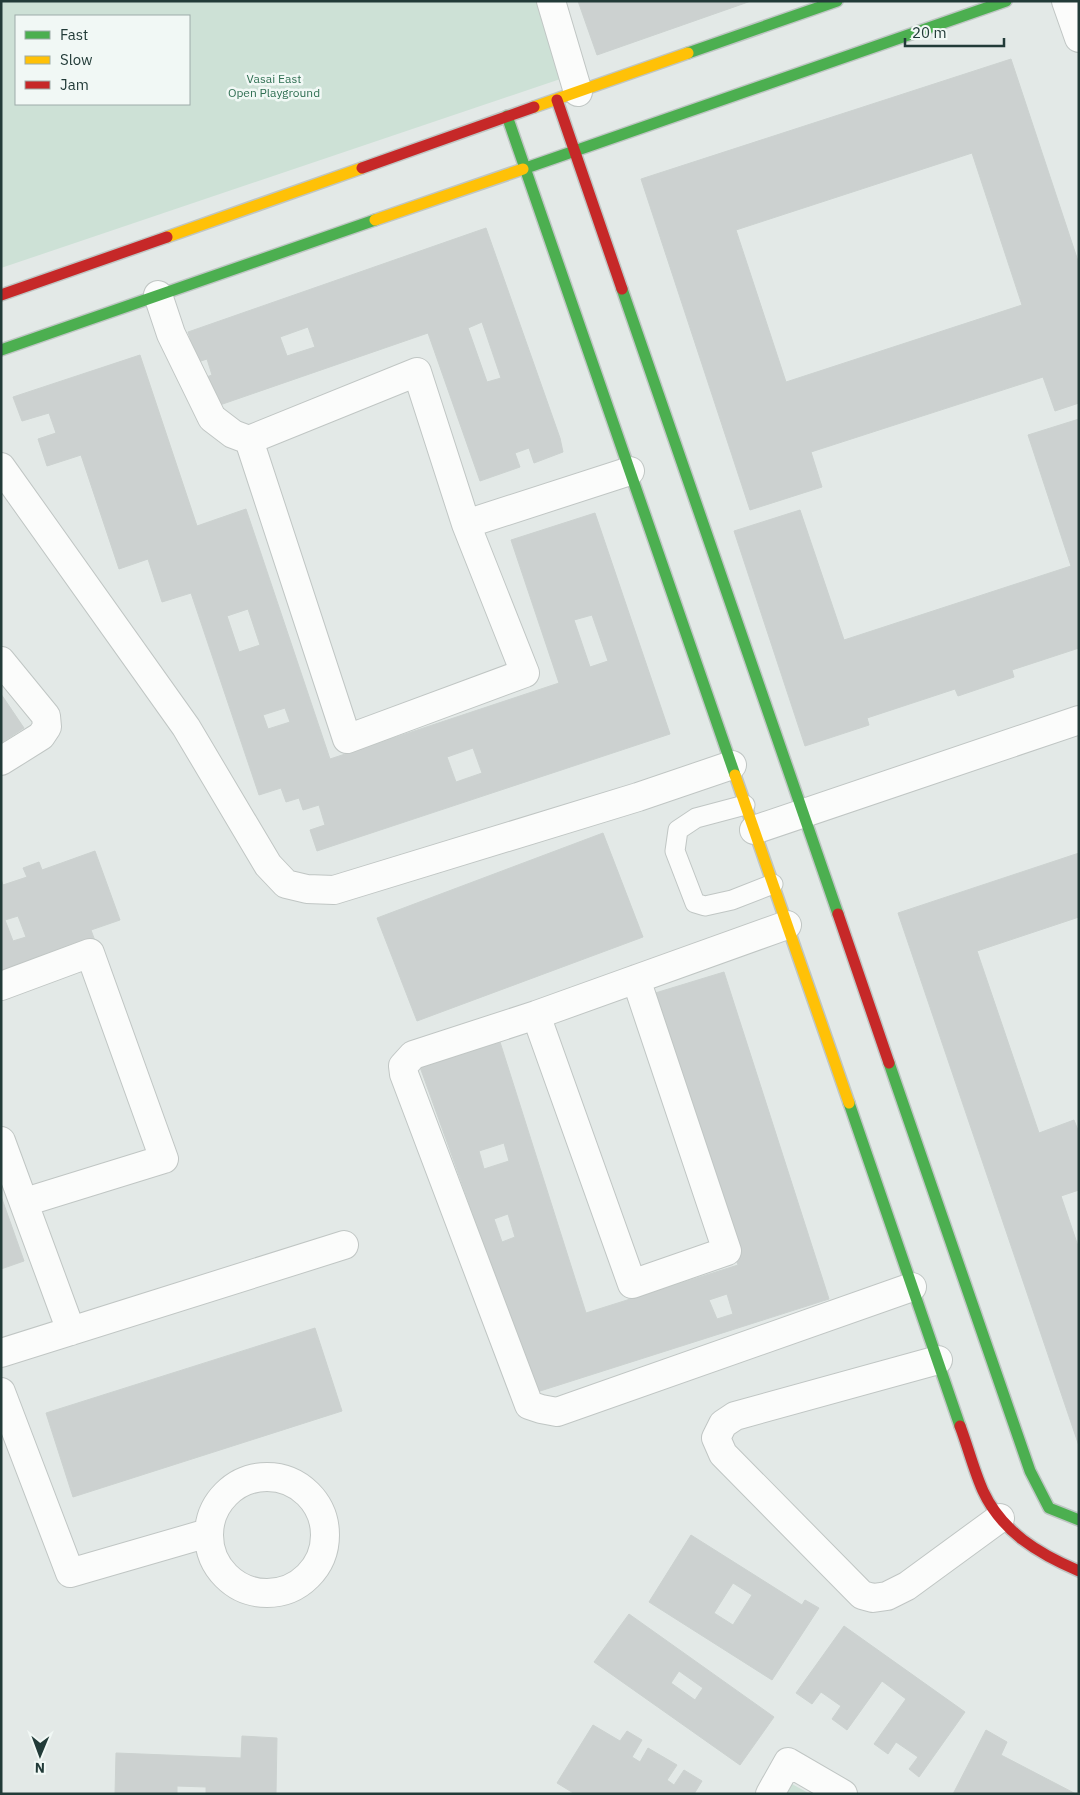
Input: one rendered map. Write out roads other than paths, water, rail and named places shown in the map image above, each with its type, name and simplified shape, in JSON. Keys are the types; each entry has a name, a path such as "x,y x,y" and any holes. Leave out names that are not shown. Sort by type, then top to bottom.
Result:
{"street":[{"path":"551,1 568,96 575,151 1030,1471 1046,1511 1079,1520"},
{"path":"1,295 837,1"},
{"path":"1,350 1006,1"},
{"path":"1066,1 1079,38"},
{"path":"507,116 983,1491 1000,1518 1048,1557 1079,1571"},
{"path":"158,296 171,334 212,418 233,434 249,440 417,372 466,524 525,674 347,739 249,440"},
{"path":"1,467 186,727 268,865 286,884 307,889 334,890 638,797 732,765"},
{"path":"466,524 630,471"},
{"path":"1,662 46,716 47,727 42,736 1,761"},
{"path":"750,817 803,813 1079,720"},
{"path":"787,925 536,1015 413,1055 403,1066 404,1074 529,1405 557,1412 912,1287"},
{"path":"1,986 90,953 164,1160 25,1202"},
{"path":"536,1015 632,1284 727,1252 636,979"},
{"path":"1,1141 71,1331"},
{"path":"1,1353 344,1245"},
{"path":"938,1360 735,1416 723,1424 716,1438 723,1454 862,1595 873,1598 888,1596 907,1586 1000,1518"},
{"path":"1,1392 70,1573 208,1534"},
{"path":"255,1478 275,1478 294,1483 310,1496 321,1513 325,1532 322,1552 313,1570 300,1582 284,1590 266,1593 248,1590 231,1581 218,1568 210,1552 208,1534 211,1516 221,1498 236,1485 255,1478"},
{"path":"770,1794 788,1762 843,1794"}],"lane":[{"path":"750,817 696,818 678,830 675,851 695,903 706,906 732,900 773,884"}],"park label":[{"name":"Vasai East Open Playground","path":"274,86"}]}
